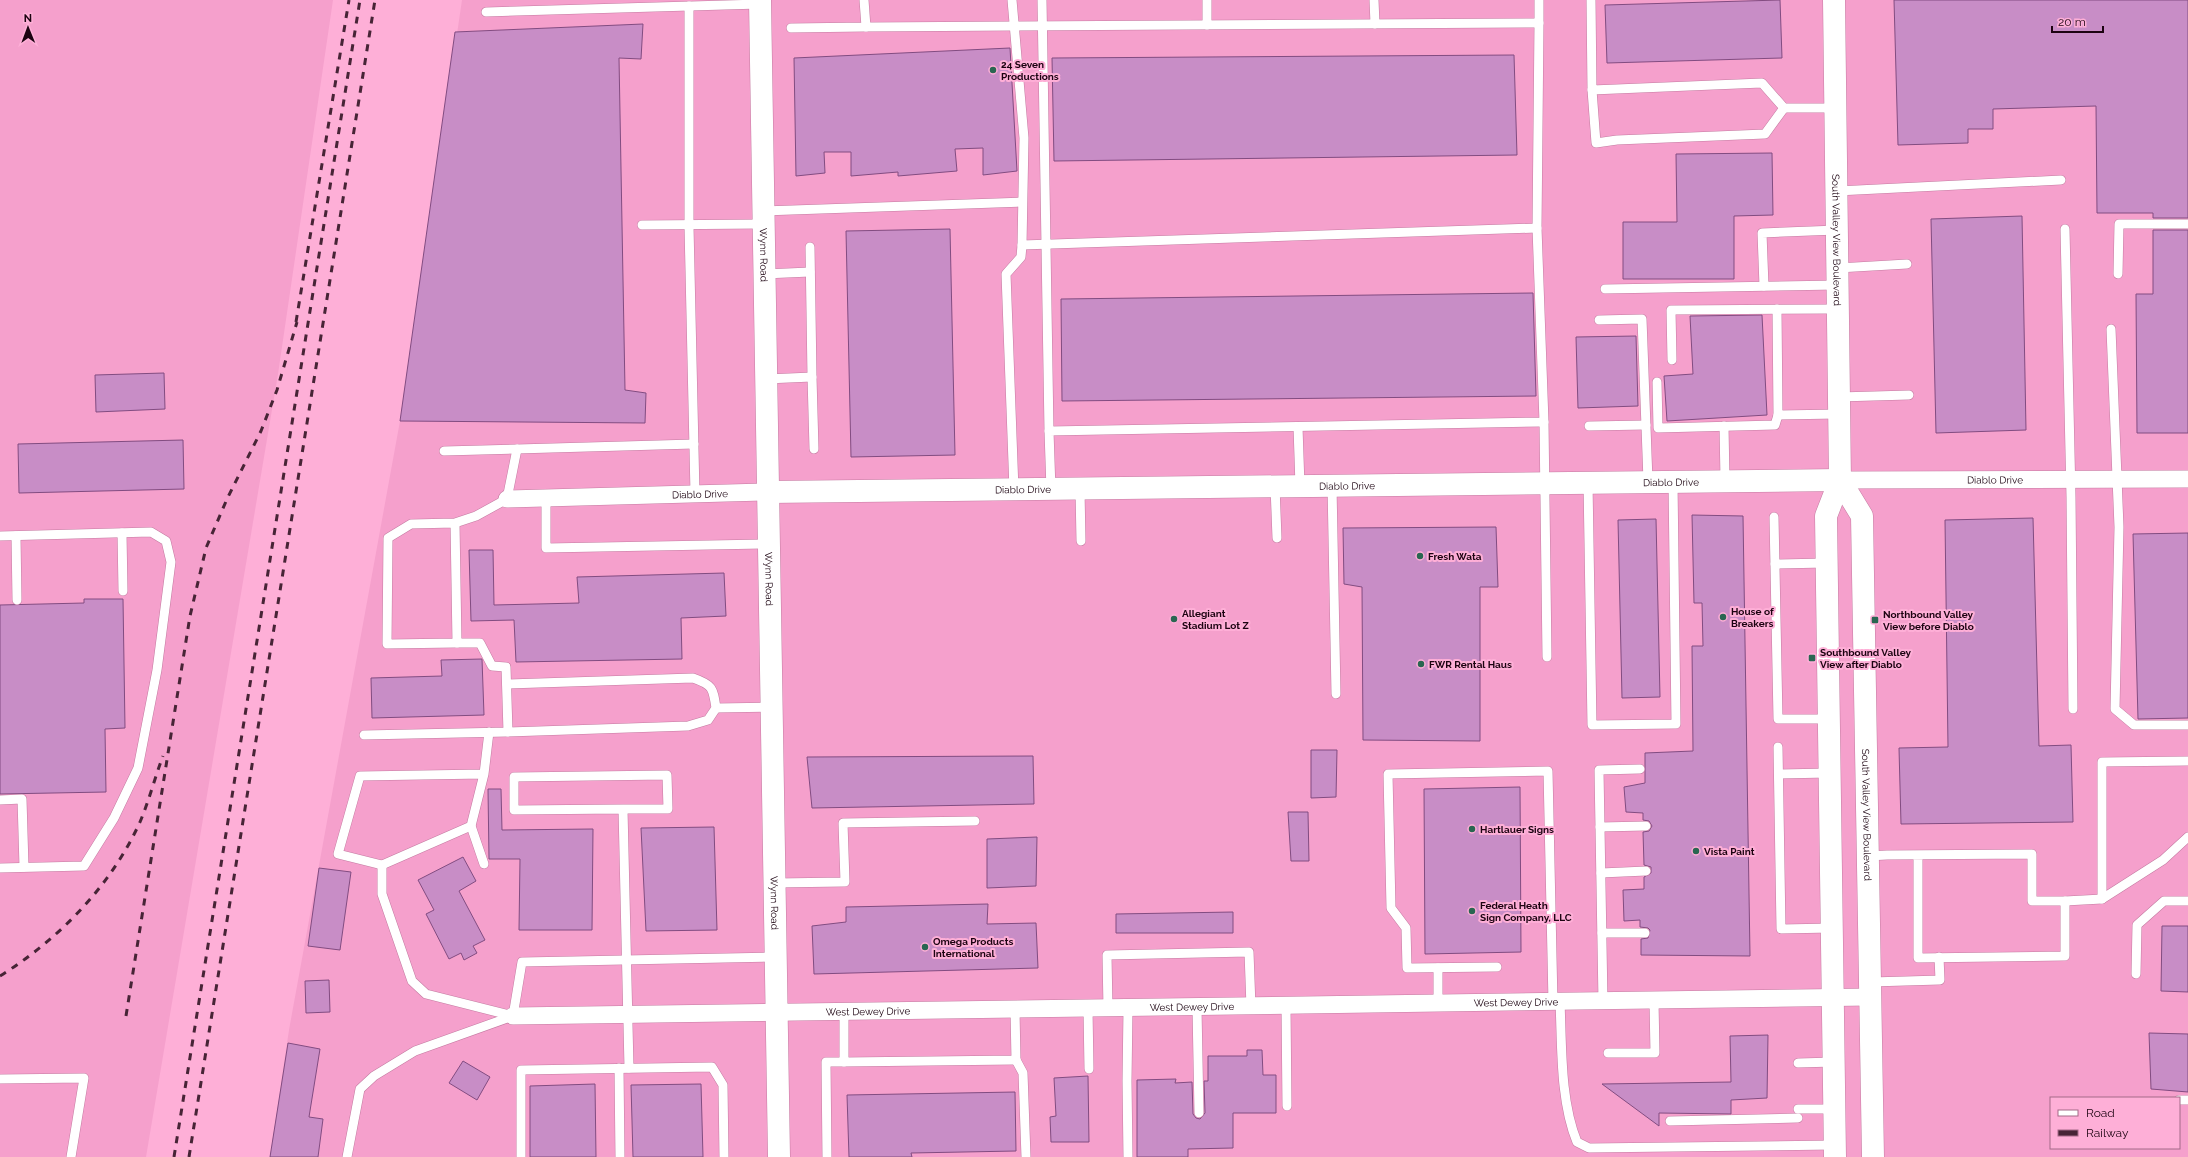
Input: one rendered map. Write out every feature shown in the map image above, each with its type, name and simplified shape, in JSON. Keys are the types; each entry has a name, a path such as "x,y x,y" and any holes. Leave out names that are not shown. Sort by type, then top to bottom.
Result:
{"street":[{"name":"South Valley View Boulevard","path":"1834,0 1840,480 1826,516 1826,563 1835,1151"},
{"name":"Wynn Road","path":"760,2 779,1157"},
{"name":"Diablo Drive","path":"507,499 768,492 1014,491 1725,480 2188,479"},
{"name":"South Valley View Boulevard","path":"1840,480 1862,516 1873,1157"},
{"name":"West Dewey Drive","path":"512,1016 776,1014 1654,1001 1833,997 1871,989"}],"lane":[{"path":"864,0 866,27"},
{"path":"1012,0 1024,138 1021,257 1006,274 1014,491"},
{"path":"1042,0 1045,244 1051,490"},
{"path":"1207,0 1207,25"},
{"path":"1374,0 1375,24"},
{"path":"1539,0 1537,228 1546,483 1547,657"},
{"path":"1591,0 1592,90 1596,143 1617,140 1765,134 1784,108"},
{"path":"486,12 689,6 760,2"},
{"path":"689,6 689,226 695,494"},
{"path":"791,28 1539,23"},
{"path":"1592,90 1762,83 1784,108 1836,108"},
{"path":"1837,191 2061,180"},
{"path":"642,225 689,226 763,218 1022,202"},
{"path":"2118,274 2119,224 2188,224"},
{"path":"1022,245 1537,228"},
{"path":"2065,229 2071,479 2073,709"},
{"path":"1764,286 1762,233 1837,230"},
{"path":"810,248 814,449"},
{"path":"1605,289 1764,286 1838,276 1907,264"},
{"path":"764,274 810,272"},
{"path":"1657,382 1658,428 1775,425 1778,415 1777,309"},
{"path":"1672,360 1671,310 1838,309"},
{"path":"1599,320 1642,319 1648,482"},
{"path":"2111,329 2119,527 2115,709 2134,725 2188,725"},
{"path":"766,378 812,377"},
{"path":"1778,415 1909,395"},
{"path":"1049,431 1544,422"},
{"path":"1589,426 1646,426"},
{"path":"1724,426 1725,480"},
{"path":"1298,427 1300,486"},
{"path":"444,451 694,444"},
{"path":"508,732 506,667 492,666 480,643 387,644 388,538 411,524 454,523 476,516 507,499 517,449"},
{"path":"1588,482 1592,725 1676,724 1673,481"},
{"path":"1332,485 1336,694"},
{"path":"1275,486 1276,538"},
{"path":"1080,490 1081,541"},
{"path":"546,498 546,548 768,544"},
{"path":"1774,517 1778,719 1828,719"},
{"path":"454,523 457,643"},
{"path":"0,536 151,532 166,541 171,562 157,670 138,768 114,818 84,866 0,868"},
{"path":"122,533 123,591"},
{"path":"16,536 17,600"},
{"path":"1775,564 1826,563"},
{"path":"364,735 688,726 708,720 716,708 713,689 707,683 693,678 507,684"},
{"path":"716,708 771,707"},
{"path":"484,864 471,826 484,774 489,732"},
{"path":"1778,747 1781,929 1832,928"},
{"path":"2102,899 2102,762 2188,761"},
{"path":"1603,1002 1599,770 1640,769"},
{"path":"1497,967 1407,968 1406,928 1391,908 1388,774 1548,771 1556,1002 1570,1126 1577,1142 1589,1148 1835,1151"},
{"path":"1779,774 1829,773"},
{"path":"471,826 382,865 338,854 360,776 484,774"},
{"path":"667,774 668,809 624,809 514,810 514,777 667,774"},
{"path":"0,800 22,799 24,867"},
{"path":"624,809 629,1068"},
{"path":"774,883 844,882 843,823 975,821"},
{"path":"1600,827 1646,826"},
{"path":"1868,856 2032,854 2032,901 2102,899 2163,860 2188,837"},
{"path":"1918,855 1918,958 2065,956 2065,901"},
{"path":"382,865 382,894 412,981 426,994 512,1016"},
{"path":"1600,873 1646,871"},
{"path":"2136,974 2137,925 2164,901 2188,901"},
{"path":"1602,933 1645,933"},
{"path":"1108,1009 1107,955 1249,952 1252,1007"},
{"path":"512,1016 522,962 775,957"},
{"path":"1871,989 1940,980 1939,957"},
{"path":"1438,968 1438,1004"},
{"path":"1608,1053 1655,1053 1654,1001"},
{"path":"1286,1006 1287,1106"},
{"path":"1197,1008 1199,1113"},
{"path":"1088,1009 1089,1069"},
{"path":"1128,1009 1128,1157"},
{"path":"1015,1010 1016,1060 1023,1073 1026,1157"},
{"path":"844,1013 844,1062"},
{"path":"348,1157 360,1089 374,1076 415,1051 512,1016"},
{"path":"828,1157 826,1062 1016,1060"},
{"path":"1798,1063 1834,1062"},
{"path":"521,1157 521,1070 712,1067 723,1085 724,1157"},
{"path":"619,1068 620,1157"},
{"path":"0,1079 84,1078 71,1157"},
{"path":"1670,1121 1798,1114 1835,1109"}],"shaded area":[{"path":"0,0 333,0 278,374 146,1157 0,1157"},
{"path":"462,0 2188,0 2188,1157 270,1157 289,1030 400,421"}],"building":[{"path":"1780,0 1782,58 1607,63 1605,5"},
{"path":"1894,0 2188,0 2188,218 2153,218 2153,213 2097,213 2096,106 1993,109 1993,129 1968,129 1968,143 1898,145"},
{"path":"643,24 641,59 619,58 625,390 646,393 645,423 400,421 455,32"},
{"path":"1010,48 1017,171 983,175 983,148 955,149 957,171 898,176 898,172 851,176 851,152 824,152 825,173 796,176 794,58"},
{"path":"1514,55 1517,155 1054,161 1052,58"},
{"path":"1772,153 1773,215 1734,216 1734,279 1623,279 1623,222 1677,222 1676,154"},
{"path":"2022,216 2026,430 1936,433 1931,219"},
{"path":"950,229 955,455 851,457 846,231"},
{"path":"2153,230 2188,230 2188,433 2137,433 2136,294 2153,294"},
{"path":"1533,293 1536,396 1062,401 1061,299"},
{"path":"1762,315 1767,415 1667,421 1664,376 1693,374 1690,316"},
{"path":"1636,336 1638,406 1578,408 1576,337"},
{"path":"164,373 165,409 96,412 95,375"},
{"path":"183,440 184,489 19,493 18,444"},
{"name":"Vista Paint","path":"1692,515 1743,516 1750,956 1641,955 1641,939 1648,938 1650,930 1648,928 1640,927 1640,920 1624,921 1623,890 1644,889 1644,877 1651,873 1651,867 1644,865 1643,832 1649,831 1652,826 1649,821 1643,820 1643,813 1626,812 1624,787 1645,783 1645,753 1693,751 1692,646 1703,646 1702,603 1694,603"},
{"path":"2033,518 2039,746 2071,745 2073,822 1901,824 1899,748 1948,747 1945,520"},
{"path":"1656,519 1660,697 1622,698 1618,520"},
{"name":"FWR Rental Haus","path":"1496,527 1498,587 1480,587 1480,741 1363,740 1362,587 1344,584 1343,528"},
{"path":"2188,533 2188,718 2138,719 2133,534"},
{"path":"469,550 493,550 494,605 579,603 577,577 724,573 726,616 681,618 682,659 516,662 514,620 471,621"},
{"path":"84,599 123,599 125,728 105,729 106,792 0,794 0,605 84,603"},
{"path":"482,659 484,715 372,718 371,678 442,676 441,660"},
{"path":"1311,750 1337,750 1336,797 1311,798"},
{"path":"1033,756 1034,804 812,808 807,757"},
{"path":"1520,787 1521,952 1425,954 1424,789"},
{"path":"488,789 501,789 502,830 593,829 592,930 519,930 520,859 489,859"},
{"path":"1288,812 1308,812 1309,861 1291,861"},
{"path":"714,827 717,930 646,931 641,828"},
{"path":"1037,837 1036,886 987,888 987,839"},
{"path":"463,857 476,881 459,891 485,940 473,946 477,953 464,960 461,953 449,959 426,914 434,910 418,880"},
{"path":"319,868 351,872 340,950 308,946"},
{"name":"Omega Products International","path":"988,904 987,924 1036,923 1038,968 814,974 812,926 846,922 846,907"},
{"path":"1233,912 1233,933 1116,933 1116,914"},
{"path":"2162,926 2188,926 2188,992 2161,991"},
{"path":"329,980 330,1012 306,1013 305,981"},
{"path":"2149,1033 2188,1034 2188,1092 2151,1089"},
{"path":"1768,1035 1767,1098 1731,1100 1731,1114 1659,1113 1659,1126 1602,1084 1731,1082 1730,1036"},
{"path":"288,1043 320,1049 309,1117 323,1119 318,1157 270,1157"},
{"path":"1247,1050 1262,1050 1263,1075 1276,1075 1276,1113 1233,1113 1233,1148 1188,1149 1188,1157 1137,1157 1137,1080 1176,1079 1175,1083 1192,1082 1193,1114 1196,1118 1200,1119 1205,1113 1204,1081 1208,1081 1208,1056 1247,1056"},
{"path":"463,1061 490,1077 477,1100 449,1083"},
{"path":"1088,1076 1089,1142 1051,1142 1050,1117 1056,1116 1054,1078"},
{"path":"595,1084 596,1157 530,1157 530,1086"},
{"path":"701,1084 703,1157 633,1157 631,1085"},
{"path":"1015,1092 1016,1151 911,1153 912,1157 849,1157 847,1095"}],"railway":[{"path":"296,322 349,0"},
{"path":"174,1157 360,0"},
{"path":"189,1157 375,0"},
{"path":"126,1016 190,616 206,548 227,499 261,431 277,390 297,322"},
{"path":"0,976 22,961 63,928 99,889 114,868 140,822 163,756"}],"place":[{"name":"24 Seven Productions","path":"993,70"},
{"name":"Fresh Wata","path":"1420,556"},
{"name":"House of Breakers","path":"1723,617"},
{"name":"Allegiant Stadium Lot Z","path":"1174,619"},
{"name":"Northbound Valley View before Diablo","path":"1875,620"},
{"name":"Southbound Valley View after Diablo","path":"1812,658"},
{"name":"FWR Rental Haus","path":"1421,664"},
{"name":"Hartlauer Signs","path":"1472,829"},
{"name":"Vista Paint","path":"1696,851"},
{"name":"Federal Heath Sign Company, LLC","path":"1472,911"},
{"name":"Omega Products International","path":"925,947"}]}
